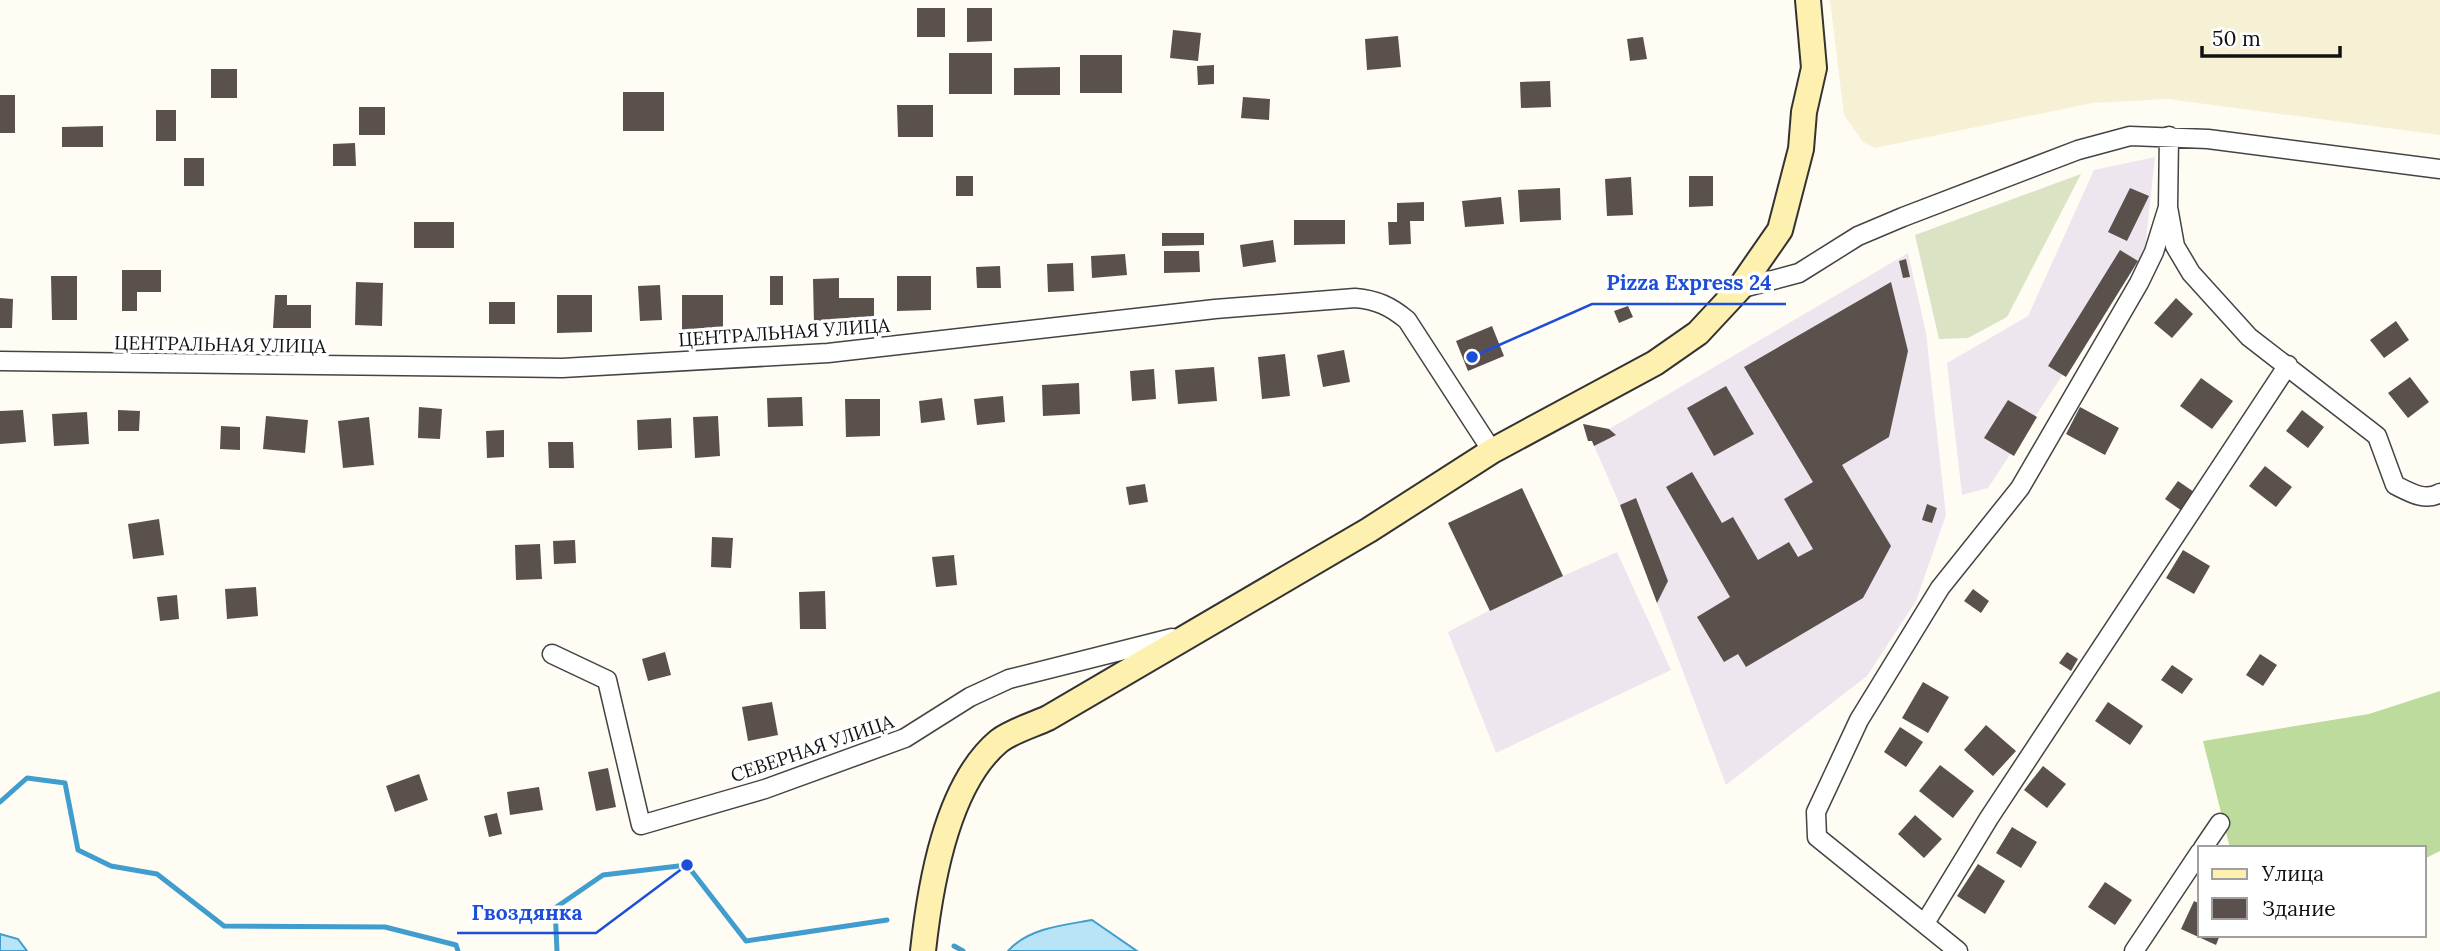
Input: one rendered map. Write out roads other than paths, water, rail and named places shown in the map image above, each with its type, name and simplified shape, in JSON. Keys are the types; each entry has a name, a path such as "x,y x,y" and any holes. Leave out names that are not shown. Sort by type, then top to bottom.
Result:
{"main road":[{"path":"923,951 927,911 938,858 955,810 974,772 999,741 1048,718 1369,530 1492,451 1655,363 1698,333 1738,289 1780,230 1791,195 1814,68 1808,0"}],"street":[{"path":"1738,289 1799,273 1858,236 2078,150 2130,136 2169,136 2440,169"},
{"path":"2169,136 2168,207 2175,246 2191,273 2249,337 2377,436 2395,485 2418,495 2434,496 2440,493"},
{"path":"1958,951 1925,923 1897,905 1866,874 1817,836 1816,812 1858,720 1940,588 2020,488 2041,452 2139,283 2154,252 2168,207"},
{"name":"ЦЕНТРАЛЬНАЯ УЛИЦА","path":"0,361 562,368 828,353 1188,312 1355,298 1375,300 1391,307 1407,320 1492,451"},
{"path":"1925,923 1989,818 2288,365"},
{"name":"СЕВЕРНАЯ УЛИЦА","path":"552,654 607,680 641,825 765,789 905,738 970,697 1009,679 1189,634"},
{"path":"2204,846 2220,823"},
{"path":"2134,951 2198,855"}],"water":[{"path":"1092,920 1137,951 1008,951 1016,943 1036,932"},
{"path":"0,934 18,939 27,951 0,951"}],"waterway":[{"path":"0,802 27,778 65,783 78,850 111,866 157,874 224,926 385,927 456,945 458,951"},
{"path":"557,951 555,908 603,875 687,865 746,941 887,920"},
{"path":"954,946 963,951"}],"place":[{"name":"Pizza Express 24","path":"1472,357"},
{"name":"Гвоздянка","path":"687,865"}]}
